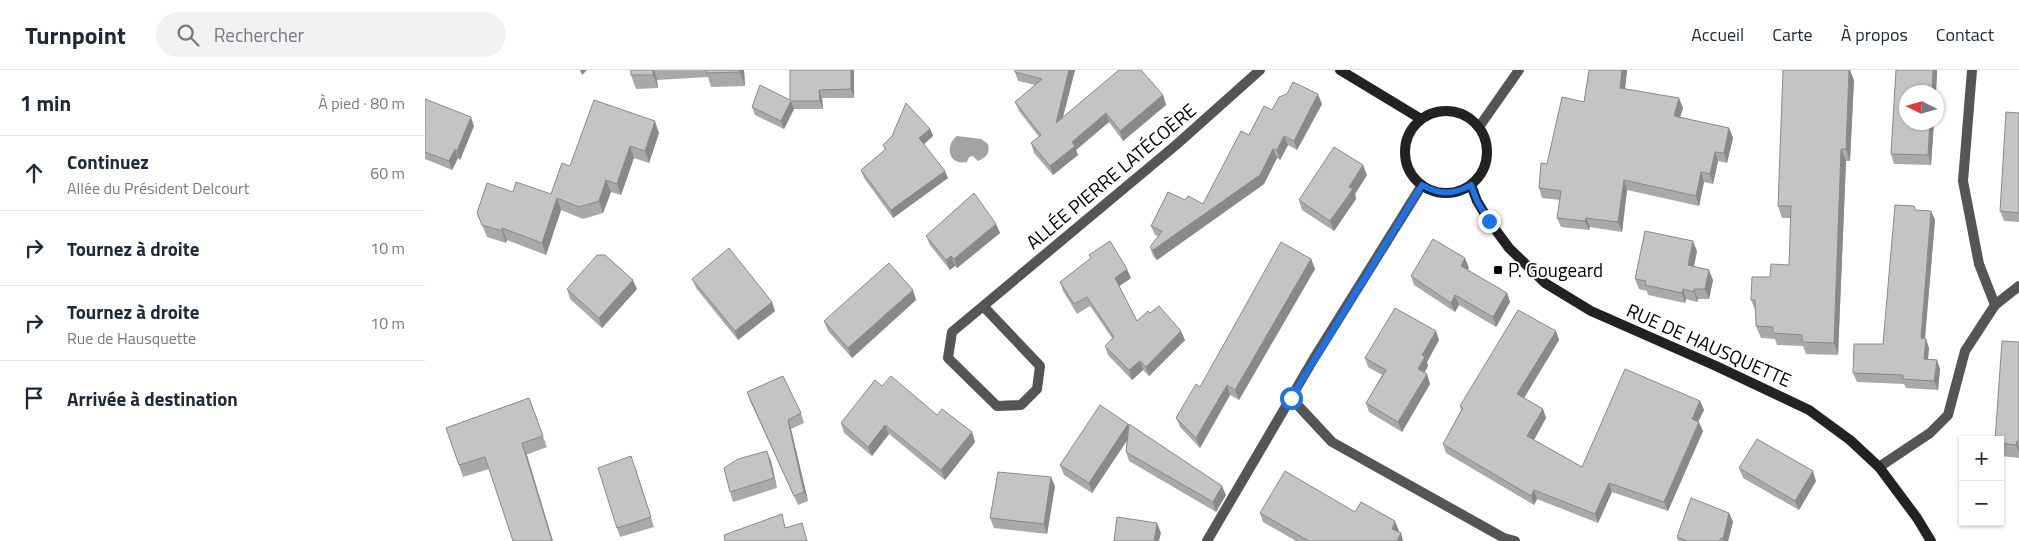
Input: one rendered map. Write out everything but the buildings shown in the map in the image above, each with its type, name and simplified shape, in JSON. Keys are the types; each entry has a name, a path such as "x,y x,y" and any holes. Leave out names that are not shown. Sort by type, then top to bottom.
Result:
{"street":[{"name":"ALLÉE PIERRE LATÉCOÈRE","path":"984,307 1040,366 1037,389 1021,405 997,406 948,358 952,332 1176,145 1260,70"},
{"path":"1340,70 1421,119"},
{"path":"1479,127 1519,70"},
{"path":"1972,70 1963,181 1979,264 1995,305"},
{"path":"1458,112 1470,118 1479,127 1485,138 1487,158 1480,176 1471,185 1459,191 1446,194 1433,192 1422,185 1410,171 1405,152 1407,140 1412,128 1421,119 1433,113 1458,112"},
{"path":"1207,541 1291,398 1422,185"},
{"name":"RUE DE HAUSQUETTE","path":"1471,185 1477,201 1504,242 1545,283 1591,311 1716,366 1809,410 1850,440 1879,467 1917,518 1931,541"},
{"path":"1879,467 1930,433 1948,415 1965,351 1995,305 2019,286"},
{"path":"1291,398 1332,442 1504,538 1515,541"}],"shaded area":[{"path":"957,136 981,139 988,144 989,150 987,154 978,161 973,156 969,157 967,162 956,161 952,158 950,150 953,140"}],"place":[{"name":"P. Gougeard","path":"1498,270"}],"route":[{"path":"1291,398 1422,185 1433,192 1446,194 1459,191 1471,185 1477,201 1489,221"}]}
